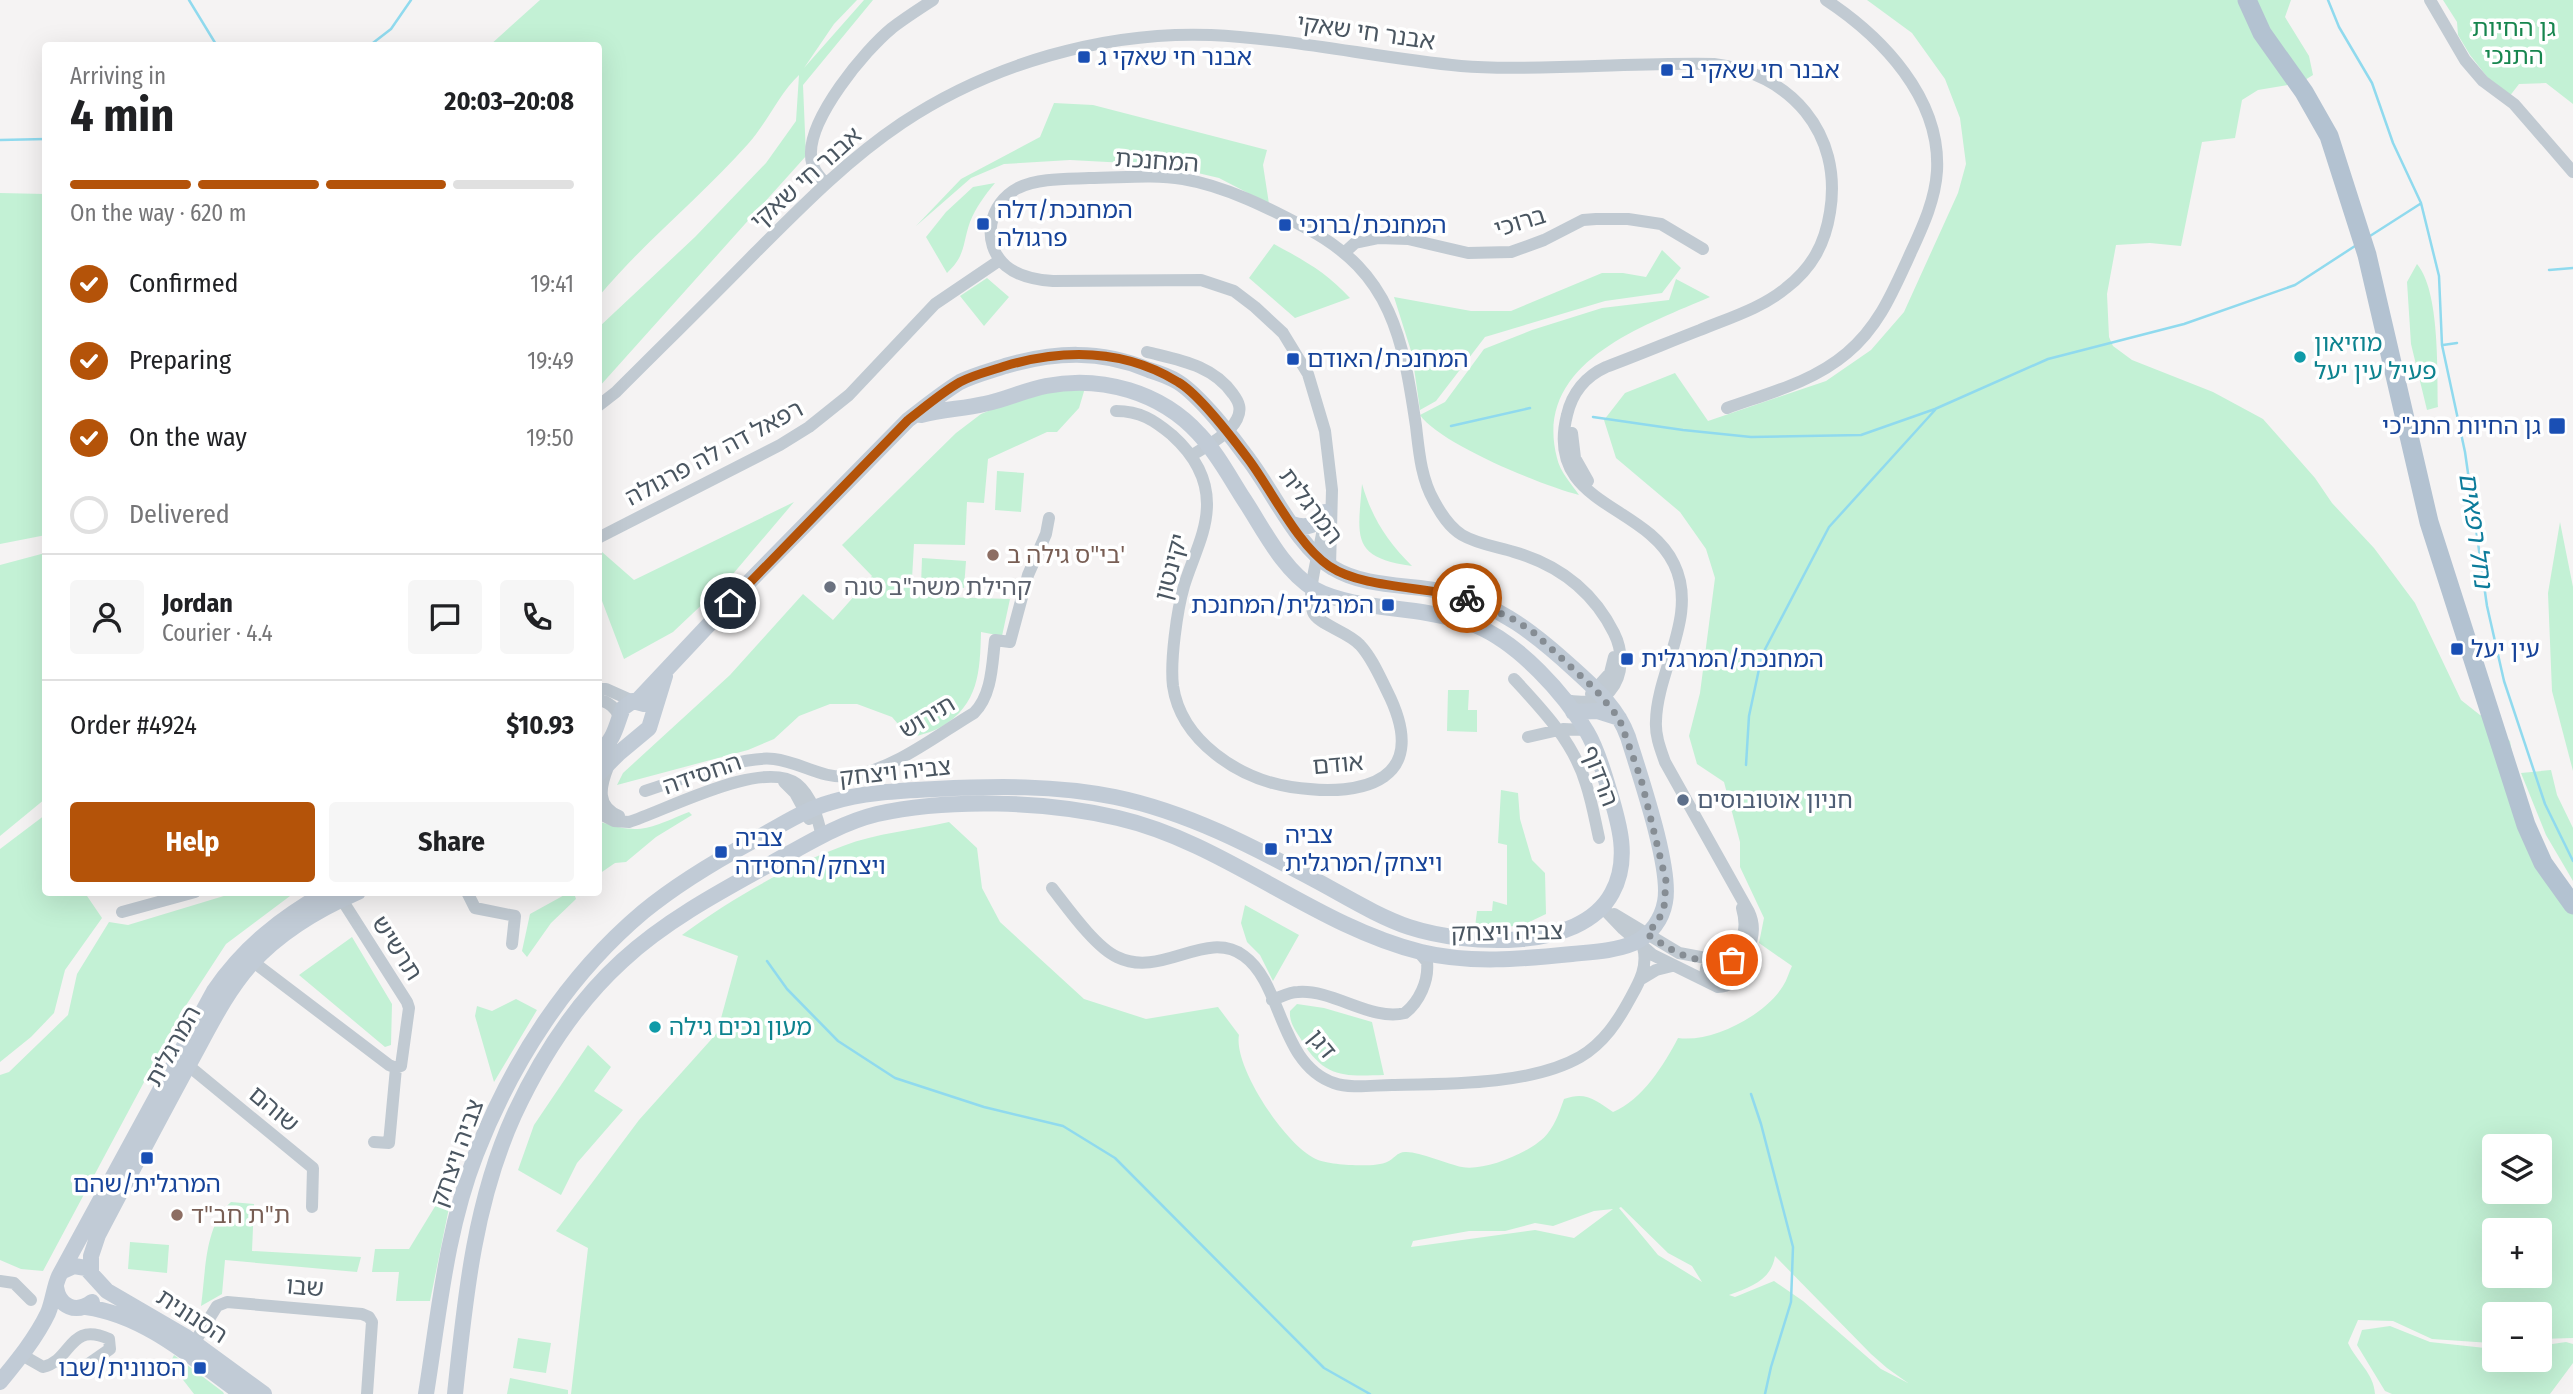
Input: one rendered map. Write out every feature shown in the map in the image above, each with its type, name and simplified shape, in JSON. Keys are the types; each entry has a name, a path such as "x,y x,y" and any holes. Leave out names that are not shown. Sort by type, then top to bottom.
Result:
{"main road":[{"path":"2247,0 2262,33 2304,92 2329,136 2363,241 2429,522 2525,825 2543,863 2573,905"}],"street":[{"path":"825,183 814,169 810,156 815,134 826,111 850,72 877,42 906,17 933,0"},
{"path":"1727,408 1815,375 1838,360 1864,337 1888,303 1923,226 1934,190 1937,171 1935,144 1914,86 1878,42 1826,0"},
{"path":"2430,0 2465,60 2483,81 2514,104 2573,172"},
{"name":"אבנר חי שאקי","path":"602,412 616,393 825,183 871,145 937,102 972,85 1044,58 1086,47 1169,36 1252,38 1464,66 1518,68 1704,64 1747,70 1777,85 1796,100 1811,118 1824,142 1829,158 1832,187 1830,213 1822,243 1806,270 1771,299 1737,316 1597,371 1580,388 1567,415 1564,447 1570,469 1578,481 1602,503 1660,543 1677,570 1681,600 1673,651 1656,710 1657,736 1665,762 1752,918 1753,935 1749,949 1737,970"},
{"name":"המחנכת","path":"1000,260 992,244 990,229 993,215 998,204 1020,187 1051,180 1159,177 1216,187 1309,229 1344,253 1383,298 1396,328 1407,371 1424,477 1442,515 1463,535 1525,555 1567,575 1587,593 1606,617 1620,653 1620,670 1614,686 1599,693"},
{"name":"ברוכי","path":"1344,253 1355,243 1379,238 1408,239 1468,253 1511,252 1544,240 1583,220 1608,219 1646,220 1661,224 1703,249"},
{"path":"1000,260 1016,272 1038,280 1186,278 1216,284 1234,291 1270,319 1297,352 1308,374 1318,404 1330,460 1332,490 1327,564 1318,577 1320,591 1475,624 1508,644 1535,667 1573,705 1595,750 1613,804 1622,851 1620,874 1602,907 1642,941 1672,966 1708,980 1718,987 1727,986 1735,979 1737,970 1732,960 1679,953 1642,941"},
{"name":"רפאל דה לה פרגולה","path":"602,536 753,459 809,427 849,395 935,304 1000,260"},
{"path":"1116,411 1138,413 1150,418 1177,439 1191,456 1234,424 1240,413 1239,402 1227,387 1199,366 1147,352"},
{"name":"המרגלית","path":"635,701 668,671 746,585 908,420 960,382 1047,355 1084,354 1119,359 1179,382 1205,405 1250,461 1292,524 1327,564 1372,581 1446,592 1491,608 1533,632 1599,693 1619,718 1641,779 1666,881 1664,908 1658,921 1642,941"},
{"name":"המרגלית","path":"908,420 930,412 985,404 1042,386 1090,383 1136,393 1164,406 1186,421 1208,444 1282,557 1297,575 1320,591"},
{"name":"אבנר חי שאקי","path":"602,403 616,393"},
{"name":"יקינטון","path":"1191,456 1204,481 1207,504 1203,531 1183,588 1173,663 1176,699 1193,730"},
{"path":"1327,564 1325,512 1330,460"},
{"path":"1292,524 1303,527 1314,525 1325,512"},
{"name":"תירוש","path":"645,791 728,766 772,758 823,775 850,776 867,772 896,760 974,713 983,704 995,640 1010,642 1028,575 1046,534 1049,518"},
{"name":"אודם","path":"1193,730 1203,744 1225,761 1250,774 1289,786 1333,790 1360,788 1390,773 1396,764 1402,741 1398,717 1361,645 1347,633 1314,615 1320,591"},
{"name":"המרגלית","path":"653,718 668,671"},
{"name":"הרדוף","path":"1514,679 1558,730 1576,760 1586,782 1599,838"},
{"path":"602,689 648,707 653,718 649,728 602,765"},
{"path":"1573,705 1599,693"},
{"path":"602,765 623,708 635,701"},
{"path":"602,703 613,707 630,734 640,734"},
{"path":"1573,705 1619,718"},
{"name":"הרדוף","path":"1558,730 1573,705"},
{"name":"הרדוף","path":"1528,737 1558,730 1586,730"},
{"path":"728,766 733,783"},
{"name":"החסידה","path":"602,815 622,822 756,776 778,778 791,780 799,786 822,836"},
{"name":"צביה ויצחק","path":"426,1394 444,1273 474,1159 516,1068 546,1019 599,955 642,913 704,870 809,810 845,798 886,792 982,787 1062,789 1116,797 1204,824 1392,921 1428,932 1479,940 1533,937 1574,926 1594,915 1602,907"},
{"name":"החסידה","path":"602,798 605,806 620,816 640,818"},
{"name":"צביה ויצחק","path":"456,1394 471,1262 487,1188 513,1116 552,1045 602,982 635,950 717,895 822,836 858,820 877,814 940,807 1038,806 1097,814 1139,824 1181,839 1345,923 1384,940 1418,951 1450,957 1510,959 1550,956 1597,951 1642,941"},
{"name":"דגן","path":"1052,888 1084,928 1114,956 1145,964 1206,948 1237,951 1252,962 1295,1049 1320,1076 1340,1085 1424,1084 1529,1075 1578,1058 1600,1042 1610,1030 1641,979 1645,960 1642,941"},
{"path":"122,912 180,896"},
{"name":"המרגלית","path":"63,1271 183,1062 248,958 334,896"},
{"name":"תרשיש","path":"336,896 409,1008 403,1060 401,1066 396,1068 389,1143 373,1142"},
{"path":"469,896 475,908 515,916 512,944"},
{"name":"אבנר חי שאקי","path":"1716,957 1736,947 1742,935 1744,922 1739,897"},
{"path":"1272,1000 1289,993 1309,992 1377,1012 1398,1015 1413,1007 1427,975 1427,962 1418,951"},
{"path":"1427,975 1450,957"},
{"path":"1708,980 1706,969 1716,957"},
{"path":"248,958 396,1068"},
{"path":"1641,979 1651,972 1672,966"},
{"name":"המרגלית","path":"93,1275 91,1256 98,1235 183,1062"},
{"name":"שוהם","path":"183,1062 313,1168 312,1208"},
{"path":"0,1382 22,1354 48,1312 63,1271 74,1266 93,1275 98,1291 96,1297 58,1319 22,1354"},
{"name":"הסנונית","path":"93,1275 115,1296 191,1348 245,1391 264,1394"},
{"path":"0,1281 14,1283 31,1300"},
{"path":"56,1287 59,1300 69,1307 81,1308"},
{"name":"שבו","path":"191,1348 217,1306 227,1302 362,1314 372,1322 367,1394"},
{"name":"הסנונית","path":"81,1308 124,1317 191,1348"},
{"path":"22,1354 43,1367 56,1362 70,1343 80,1336 96,1334 109,1339 110,1349 77,1372"}],"green space":[{"path":"540,0 857,0 834,24 804,68 864,0 873,0 803,85 806,156 602,384 602,324 695,237 766,163 796,121 799,75 748,144 602,292 602,42 493,42"},
{"path":"1867,0 2291,0 2285,17 2309,56 2313,75 2300,83 2258,90 2242,100 2235,138 2202,142 2181,246 2150,243 2116,245 2107,294 2109,337 2113,346 2132,360 2213,392 2263,419 2315,478 2332,503 2374,548 2415,603 2461,700 2480,715 2497,720 2502,734 2510,741 2517,782 2527,810 2573,904 2573,1338 2552,1339 2552,1302 2482,1302 2482,1342 2432,1339 2393,1321 2358,1320 2348,1343 2368,1373 2375,1394 571,1394 588,1248 556,1231 639,1120 717,1033 738,956 682,935 760,885 822,854 856,842 949,822 977,848 982,888 1000,922 1084,999 1146,1019 1218,1007 1239,1035 1239,1049 1244,1066 1278,1124 1305,1152 1318,1160 1332,1163 1381,1164 1405,1152 1471,1168 1508,1159 1532,1147 1548,1133 1556,1121 1564,1099 1584,1096 1613,1112 1643,1090 1659,1070 1678,1038 1707,1036 1737,1025 1775,997 1792,966 1759,943 1764,918 1740,867 1740,842 1724,782 1697,764 1689,736 1700,693 1715,578 1706,549 1680,512 1616,458 1604,420 1625,393 1675,373 1708,421 1826,381 1871,350 1904,312 1958,193 1966,164 1960,118 1945,79 1912,33","holes":["1619,1208 1668,1253 1692,1266 1702,1282 1658,1255","1613,1209 1574,1238 1535,1230 1411,1247 1413,1241 1469,1231 1505,1231 1535,1223 1553,1226 1594,1211","1775,1256 1871,1354 1908,1383 1881,1369 1803,1301 1774,1281 1735,1297 1729,1295 1758,1282 1773,1265"]},
{"name":"גן החיות התנכי","path":"2443,0 2573,0 2573,104 2546,83 2519,84 2509,97 2488,78 2470,55 2458,35 2457,22"},
{"path":"1054,103 1093,105 1267,150 1263,165 1269,204 1219,178 1164,165 1070,160 1004,164 971,178 916,226 961,179 1040,137"},
{"path":"995,183 975,211 961,255 947,273 926,237 946,212 973,187"},
{"path":"0,193 42,194 42,536 0,544"},
{"path":"1274,244 1324,274 1350,298 1295,318 1249,278"},
{"path":"1662,250 1681,268 1662,293 1605,301 1485,337 1436,401 1420,410 1412,354 1394,297 1471,311 1511,311 1602,273 1646,277"},
{"path":"2417,264 2430,293 2436,332 2438,407 2427,410 2411,344 2407,282"},
{"path":"987,278 1009,297 984,326 960,296"},
{"path":"1676,279 1710,297 1654,321 1599,353 1577,373 1561,397 1554,425 1557,458 1563,473 1579,495 1542,483 1470,451 1431,426 1420,415 1445,402 1484,349 1532,330 1602,308 1669,300"},
{"path":"1085,388 1079,408 1057,432 1047,432 988,459 984,503 967,502 965,545 914,544 911,596 1010,599 1002,636 981,632 975,686 970,698 954,718 937,729 910,738 892,717 857,704 830,704 799,716 774,739 748,750 617,785 623,773 730,675 803,594 833,620 872,576 842,545 956,433 981,414 1026,395"},
{"path":"997,471 1024,473 1021,512 995,510"},
{"path":"1362,484 1381,528 1412,566 1377,557 1362,542 1359,518"},
{"path":"794,502 727,581 673,632 624,659 602,601 602,552 634,580"},
{"path":"2560,522 2573,587 2573,771 2552,691 2548,593"},
{"path":"42,554 42,801 0,836 0,565"},
{"path":"922,558 966,561 964,588 921,585"},
{"path":"1448,690 1469,690 1468,710 1477,710 1477,732 1447,731"},
{"path":"2551,770 2557,795 2573,828 2573,881 2546,835 2521,773"},
{"path":"1501,790 1518,793 1520,819 1532,860 1545,873 1546,914 1521,926 1475,927 1477,911 1492,911 1493,901 1507,905 1507,845 1498,843"},
{"path":"689,812 692,815 656,837 626,862 615,863 602,872 602,822 635,829"},
{"path":"42,817 42,896 87,896 102,918 65,970 54,1013 31,1037 0,1062 0,849"},
{"path":"224,896 290,896 226,944 181,1013 43,1271 21,1269 0,1260 0,1075 9,1072 68,1015 77,974 109,922 128,925"},
{"path":"563,896 575,896 576,899 551,923 527,957 522,951 530,914"},
{"path":"1245,905 1299,935 1273,981 1260,955 1247,942 1241,923"},
{"path":"352,937 392,1004 391,1045 385,1047 299,975"},
{"path":"516,999 537,1010 494,1082 475,1016 477,1006 492,1011"},
{"path":"1297,1004 1324,1008 1372,1022 1384,1075 1337,1073 1319,1062 1297,1034 1292,1023 1290,1011"},
{"path":"588,1045 611,1067 594,1091 623,1110 577,1163 561,1195 518,1170 534,1125"},
{"path":"442,1195 451,1198 430,1301 396,1301 399,1272 372,1272 375,1249 409,1249"},
{"path":"231,1202 254,1204 252,1251 361,1257 357,1272 225,1260 222,1294 201,1306 211,1236 222,1212"},
{"path":"130,1242 169,1245 167,1273 128,1269"},
{"path":"2390,1326 2430,1342 2482,1348 2482,1372 2552,1372 2552,1344 2566,1342 2573,1344 2573,1363 2550,1394 2392,1394 2385,1391 2357,1345 2362,1330"},
{"path":"518,1338 551,1343 546,1373 513,1368"},
{"path":"174,1355 224,1394 194,1394 170,1363"},
{"path":"510,1378 568,1390 568,1394 507,1394"}],"waterway":[{"path":"189,0 215,42"},
{"path":"374,42 391,29 411,0"},
{"name":"נחל רפאים","path":"2328,0 2339,27 2372,83 2393,143 2421,203 2439,276 2442,345 2465,452 2487,606 2504,681 2545,804 2573,861"},
{"path":"0,140 42,139"},
{"path":"2370,236 2420,204"},
{"path":"1593,417 1751,437 1861,435 1935,409 2048,359 2184,324 2295,285 2355,246"},
{"path":"2549,270 2573,268"},
{"path":"2443,345 2457,343"},
{"path":"1451,426 1530,408"},
{"path":"1746,765 1749,716 1762,655 1829,527 1935,410"},
{"path":"767,961 787,989 838,1041 895,1078 984,1107 1063,1126 1115,1158 1324,1368 1370,1394"},
{"path":"1751,1094 1793,1247 1791,1302 1765,1394"}],"way so far":[{"path":"1467,598 1515,620 1533,632 1595,689 1619,718 1641,779 1666,881 1664,908 1647,934 1690,957 1711,959 1722,955 1732,960"}],"place":[{"name":"אבנר חי שאקי ג","path":"1084,57"},
{"name":"אבנר חי שאקי ב","path":"1667,70"},
{"name":"המחנכת/דלה פרגולה","path":"983,224"},
{"name":"המחנכת/ברוכי","path":"1285,225"},
{"name":"מוזיאון פעיל עין יעל","path":"2300,357"},
{"name":"המחנכת/האודם","path":"1293,359"},
{"name":"גן החיות התנ\"כי","path":"2557,426"},
{"name":"בי\"ס גילה ב'","path":"993,555"},
{"name":"קהילת משה\"ב טנה","path":"830,587"},
{"name":"המרגלית/המחנכת","path":"1388,605"},
{"name":"עין יעל","path":"2457,649"},
{"name":"המחנכת/המרגלית","path":"1627,659"},
{"name":"חניון אוטובוסים","path":"1683,800"},
{"name":"צביה ויצחק/המרגלית","path":"1271,849"},
{"name":"צביה ויצחק/החסידה","path":"721,852"},
{"name":"מעון נכים גילה","path":"655,1027"},
{"name":"המרגלית/שהם","path":"147,1158"},
{"name":"ת\"ת חב\"ד","path":"177,1215"},
{"name":"הסנונית/שבו","path":"200,1368"}],"route":[{"path":"730,603 908,420 937,398 960,382 980,374 1047,355 1071,354 1119,359 1179,382 1205,405 1250,461 1308,546 1330,567 1372,581 1446,592 1467,598"}]}
